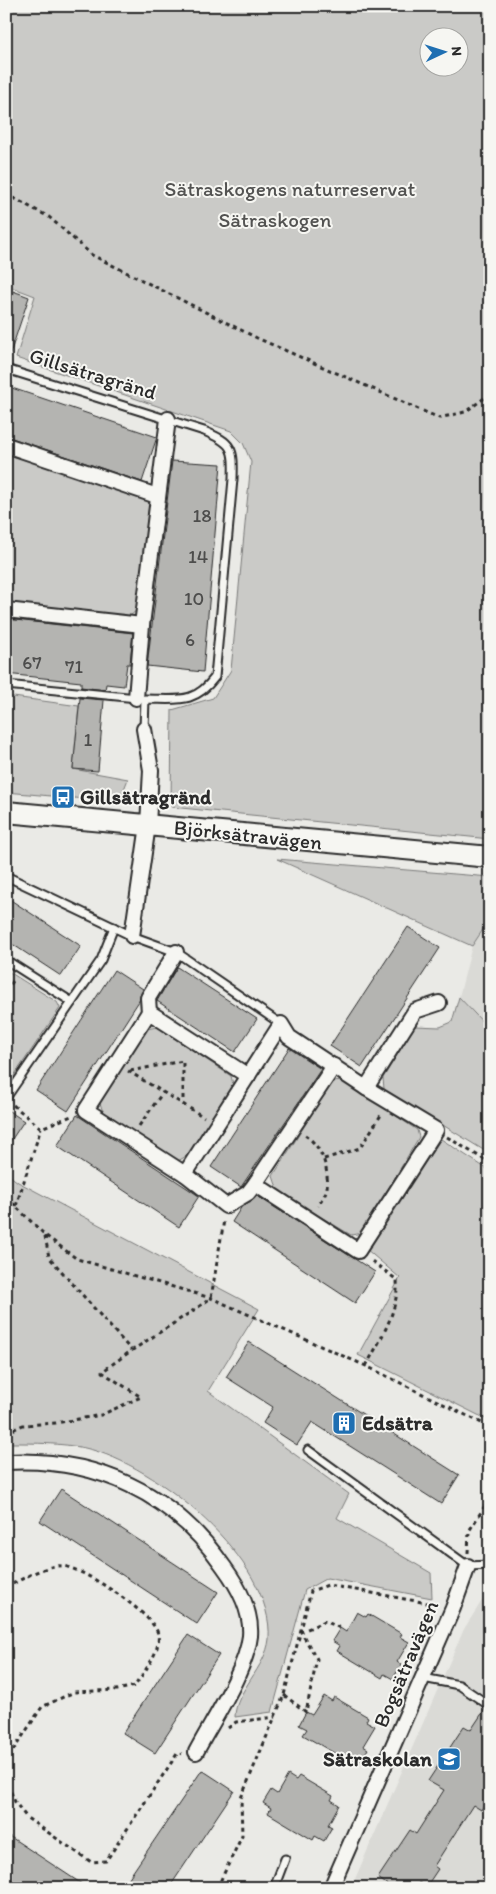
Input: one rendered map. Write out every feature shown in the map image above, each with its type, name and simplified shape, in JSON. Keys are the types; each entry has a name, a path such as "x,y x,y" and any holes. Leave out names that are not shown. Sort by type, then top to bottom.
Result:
{"street":[{"name":"Gillsätragränd","path":"140,698 142,625 168,419"},
{"path":"6,445 157,496"},
{"path":"6,610 142,625"},
{"name":"Gillsätragränd","path":"132,936 148,824 151,770 144,729"},
{"name":"Björksätravägen","path":"6,812 490,858"},
{"path":"176,952 148,998 149,1012 122,1067 86,1110 185,1174 226,1206 248,1193 255,1184 334,1066"},
{"path":"366,1088 415,1011 439,1003"},
{"path":"149,1012 248,1076"},
{"path":"185,1174 281,1024 289,1037 366,1088 436,1130 358,1251 255,1184"},
{"path":"6,1462 51,1462 86,1468 127,1482 166,1506 206,1541 236,1584 249,1618 248,1650 238,1673 196,1752"},
{"name":"Bogsätravägen","path":"331,1888 453,1608 468,1566"}],"lane":[{"name":"Gillsätragränd","path":"6,368 168,419 222,439 234,454 215,677 204,691 184,699 140,698 6,685"},
{"name":"Gillsätragränd","path":"140,698 144,729"},
{"path":"6,876 132,936 176,952 281,1024"},
{"path":"6,1099 100,960 114,927"},
{"path":"6,960 72,1002"},
{"path":"308,1450 468,1566 490,1565"},
{"path":"423,1678 459,1685 490,1706"},
{"path":"274,1888 285,1859"}],"path":[{"path":"6,194 50,217 92,256 258,338 439,418 465,412 490,394"},
{"path":"122,1067 183,1061 183,1104"},
{"path":"122,1067 217,1125"},
{"path":"130,1139 163,1092"},
{"path":"6,1099 41,1128"},
{"path":"324,1159 360,1148 389,1102"},
{"path":"41,1128 86,1110"},
{"path":"294,1126 316,1143 324,1159 327,1189 310,1220"},
{"path":"16,1206 41,1128"},
{"path":"436,1130 490,1163"},
{"path":"6,1198 45,1236 77,1259 212,1298 366,1366 490,1427"},
{"path":"6,1434 23,1425 56,1423 101,1415 141,1397 102,1372 131,1350 170,1328 212,1298 226,1206"},
{"path":"45,1236 49,1257 131,1350"},
{"path":"366,1366 389,1321 397,1291 397,1280 381,1267"},
{"path":"468,1566 469,1531 490,1498"},
{"path":"6,1587 48,1568 63,1566 79,1571 138,1609 153,1623 158,1633 158,1647 135,1686 117,1690 74,1692 42,1707 6,1761 8,1785 15,1802 27,1818 90,1862 106,1861 178,1754 196,1752"},
{"path":"217,1888 242,1836 241,1798 284,1696 312,1591 328,1585 453,1608"},
{"path":"301,1632 326,1620 340,1628"},
{"path":"284,1696 306,1712 317,1658 301,1632"},
{"path":"236,1722 275,1717"},
{"path":"220,1884 229,1888"}],"shaded area":[{"path":"490,919 490,1030 459,997 472,946"},
{"name":"Sätraskolan","path":"490,1588 490,1888 351,1888 464,1629"}],"green space":[{"name":"Sätraskogen","path":"6,6 490,6 490,839 171,807 172,710 213,698 231,670 251,462 243,443 231,431 16,358 35,296 6,285"},
{"path":"6,452 147,499 149,504 137,610 130,616 6,604"},
{"path":"6,696 79,706 73,769 128,779 119,802 6,792"},
{"path":"277,859 490,877 490,919 472,946"},
{"path":"6,970 57,1002 60,1008 9,1083 6,1084"},
{"path":"459,997 490,1030 490,1154 384,1089 383,1078 415,1026 440,1027 452,1022"},
{"path":"157,1027 231,1076 233,1084 188,1155 178,1161 104,1115 100,1103 146,1029"},
{"path":"344,1081 417,1130 419,1137 362,1233 351,1235 278,1191 273,1176 332,1082"},
{"path":"441,1139 490,1171 490,1421 358,1355 400,1278 366,1249"},
{"path":"6,1173 18,1182 259,1309 208,1391 349,1494 337,1518 431,1573 432,1598 327,1578 305,1590 272,1712 235,1717 236,1707 267,1650 269,1639 265,1609 252,1578 232,1548 205,1520 176,1495 144,1473 113,1458 76,1446 10,1443 6,1440"}],"building":[{"path":"13,291 29,297 9,357 6,357 6,311"},
{"path":"6,386 157,437 142,482 6,436"},
{"path":"172,461 221,464 203,672 147,666"},
{"path":"6,619 133,633 130,664 127,664 124,686 106,684 105,690 81,687 81,682 6,674"},
{"path":"80,698 104,700 98,771 73,769"},
{"path":"6,897 81,946 61,976 6,940"},
{"path":"408,927 440,948 362,1067 330,1046"},
{"path":"177,967 257,1019 235,1052 157,1001"},
{"path":"114,970 143,989 139,1001 68,1111 36,1090"},
{"path":"289,1048 321,1069 241,1187 211,1167"},
{"path":"6,1109 24,1121 6,1148"},
{"path":"77,1115 199,1196 179,1227 57,1146"},
{"path":"257,1196 375,1272 355,1303 232,1222 242,1206"},
{"name":"Edsätra","path":"249,1342 459,1475 441,1504 312,1422 297,1445 263,1423 273,1407 226,1377"},
{"path":"61,1489 218,1592 197,1624 40,1521"},
{"path":"357,1612 366,1617 368,1614 402,1634 400,1637 409,1642 397,1662 401,1665 393,1679 384,1674 382,1678 337,1651 340,1646 332,1641 340,1628 346,1632"},
{"path":"188,1635 219,1655 155,1753 123,1733"},
{"path":"324,1696 332,1701 334,1697 368,1717 366,1721 375,1726 363,1746 368,1749 359,1763 350,1758 348,1761 303,1735 307,1729 299,1725 306,1712 312,1715"},
{"path":"485,1709 490,1711 490,1796 481,1810 473,1805 434,1866 438,1869 426,1887 419,1882 415,1888 392,1888 378,1878 410,1830 416,1834 444,1790 428,1781 464,1726 471,1730"},
{"path":"202,1770 234,1791 169,1888 122,1888"},
{"path":"288,1775 296,1780 299,1776 333,1796 331,1800 339,1805 328,1825 332,1827 324,1841 315,1836 313,1840 268,1813 271,1808 263,1803 271,1790 277,1794"},
{"path":"6,1834 88,1888 19,1888 6,1880"}],"place":[{"name":"Gillsätragränd","path":"63,797"},
{"name":"Edsätra","path":"344,1423"},
{"name":"Sätraskolan","path":"449,1759"}],"park label":[{"name":"Sätraskogens naturreservat","path":"290,189"}]}
